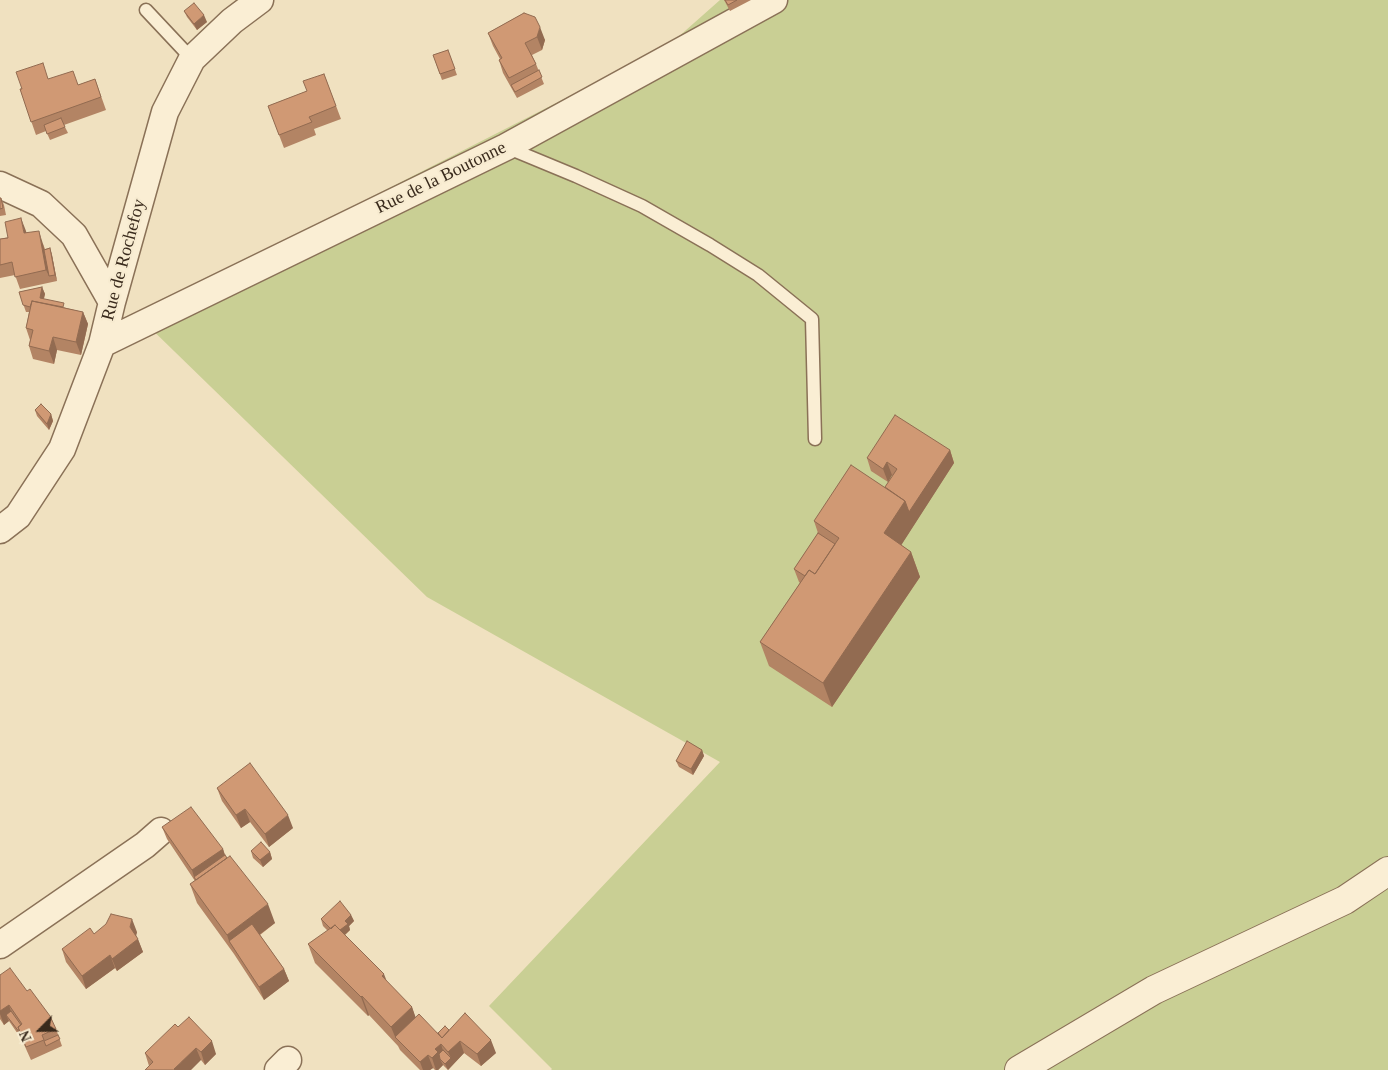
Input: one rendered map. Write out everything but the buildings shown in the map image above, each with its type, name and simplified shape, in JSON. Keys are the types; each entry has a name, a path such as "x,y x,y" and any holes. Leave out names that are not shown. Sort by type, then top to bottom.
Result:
{"street":[{"name":"Rue de Rochefoy","path":"0,530 18,516 62,449 102,344 165,112 192,59 232,21 260,0"},
{"name":"Rue de la Boutonne","path":"102,344 506,147 774,0"},
{"path":"0,185 41,204 74,235 112,302"},
{"path":"0,944 145,845 161,831"},
{"path":"1019,1070 1154,990 1345,900 1388,871"}],"lane":[{"path":"146,10 192,59"},
{"path":"506,147 576,176 651,211 758,275 812,319 815,438"}],"green space":[{"path":"720,0 1388,0 1388,1070 551,1070 489,1006 720,762 427,597 138,316 668,46"}]}
